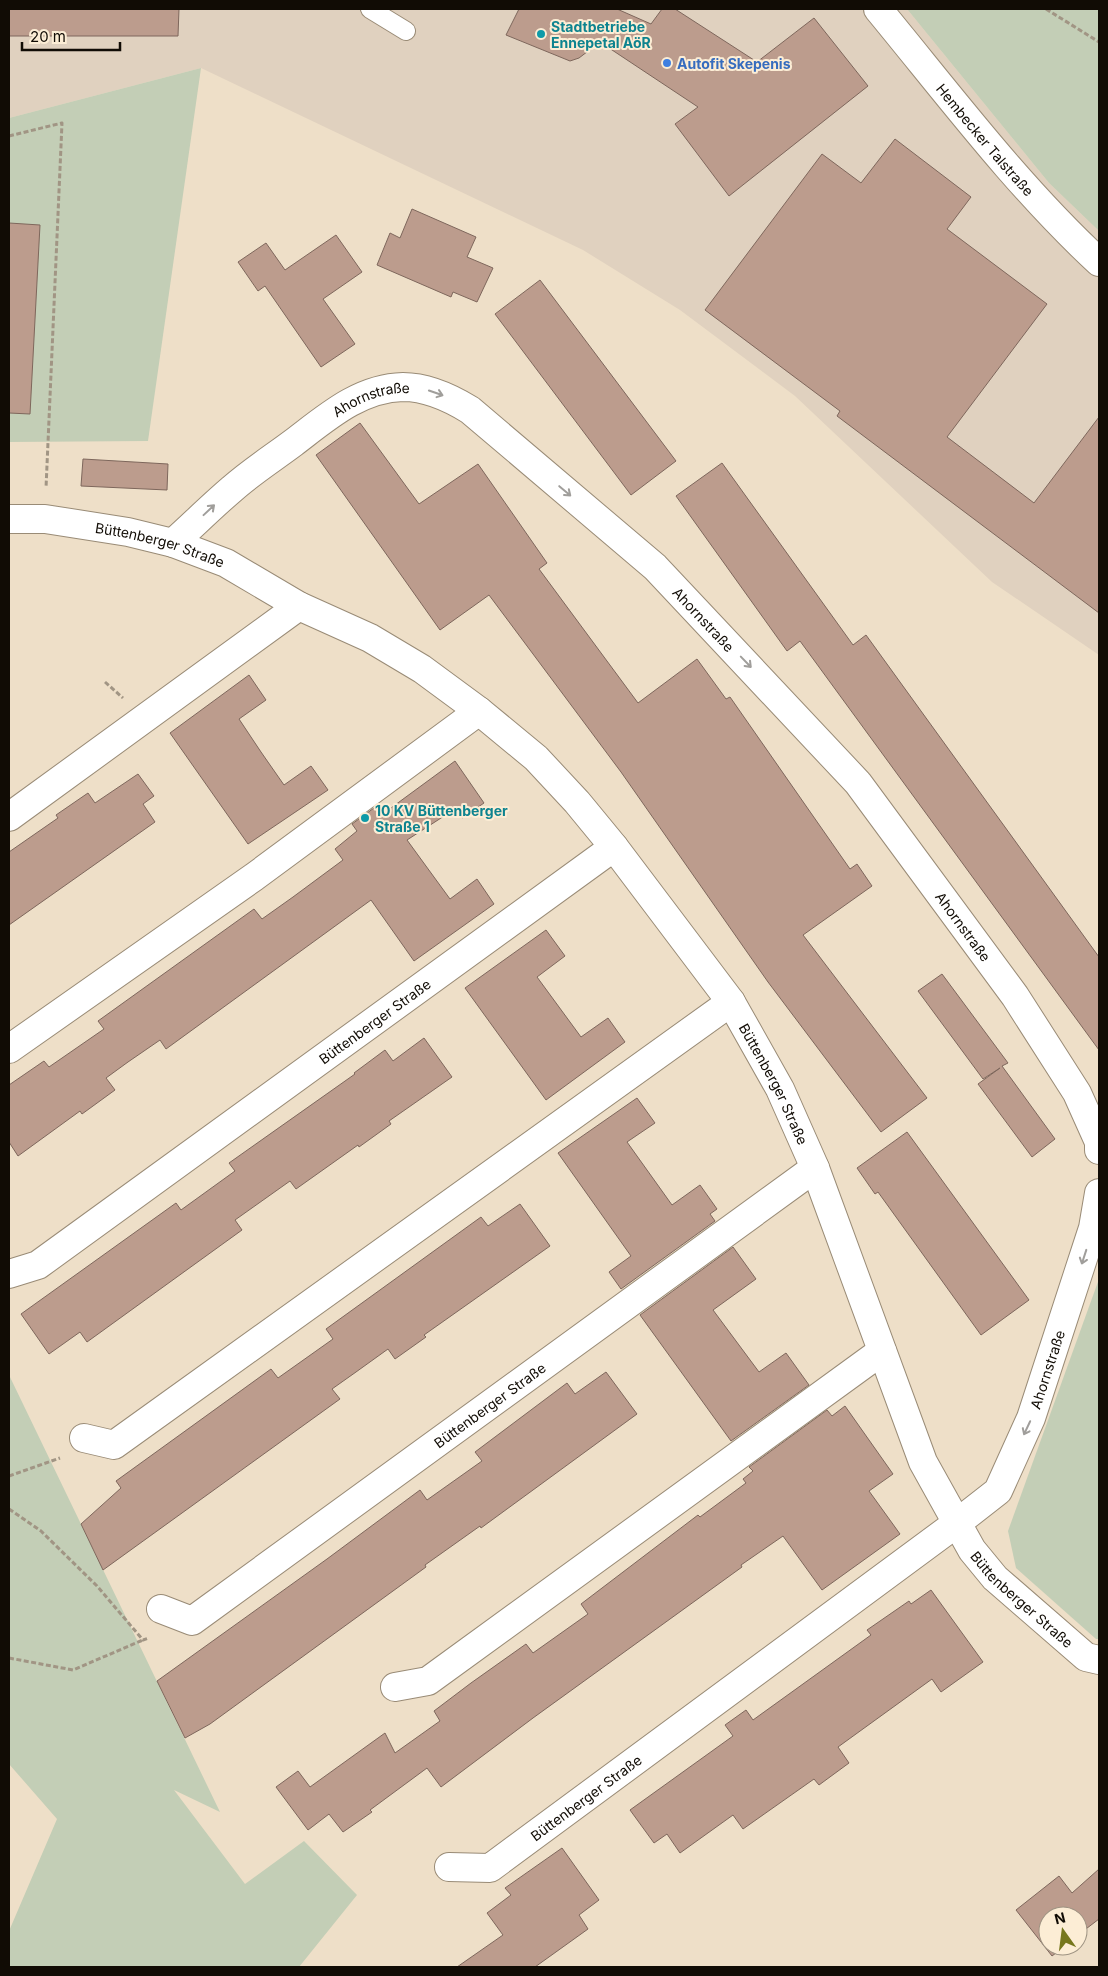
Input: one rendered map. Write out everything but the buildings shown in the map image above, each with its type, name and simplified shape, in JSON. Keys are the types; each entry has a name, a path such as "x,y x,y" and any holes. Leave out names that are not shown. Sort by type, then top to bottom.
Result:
{"street":[{"name":"Hembecker Talstraße","path":"878,9 998,155 1071,236 1099,262"},
{"name":"Ahornstraße","path":"173,543 233,488 334,412 356,399 387,389 420,388 453,400 470,410 655,567 858,783 1015,996 1077,1093 1099,1142 1099,1150"},
{"name":"Büttenberger Straße","path":"9,519 45,519 119,531 173,543 226,563 299,606 370,638 422,669 479,711 536,758 577,802 614,847 731,1002 780,1089 815,1168 923,1462 972,1550 995,1578 1086,1657 1099,1660"},
{"path":"9,817 299,606"},
{"path":"9,1050 254,877 479,711"},
{"name":"Büttenberger Straße","path":"9,1274 38,1265 614,847"},
{"path":"84,1438 114,1445 731,1002"},
{"name":"Büttenberger Straße","path":"192,1621 815,1168"},
{"name":"Ahornstraße","path":"957,1523 998,1490 1031,1418 1093,1228 1099,1192"},
{"path":"395,1687 428,1681 882,1351"},
{"name":"Büttenberger Straße","path":"449,1867 490,1868 957,1523"},
{"path":"161,1609 192,1621"}],"lane":[{"path":"370,9 406,31"}],"path":[{"path":"1046,9 1099,42"},
{"path":"9,136 62,123 45,519"},
{"path":"9,1509 41,1532 97,1586 143,1640"},
{"path":"9,1658 73,1670 192,1621"}],"shaded area":[{"path":"9,9 907,9 1049,183 1099,231 1099,655 992,582 795,396 680,310 583,250 201,68 9,118"}],"green space":[{"path":"907,9 1099,9 1099,231 1049,183"},
{"path":"201,68 148,441 9,442 9,118"},
{"path":"1099,1279 1099,1639 1096,1639 1016,1568 1008,1531"},
{"path":"9,1375 220,1812 174,1790 245,1884 304,1841 357,1895 299,1967 9,1967 9,1931 57,1819 9,1764"}],"place":[{"name":"Stadtbetriebe Ennepetal AöR","path":"541,34"},
{"name":"Autofit Skepenis","path":"667,63"},
{"name":"10 KV Büttenberger Straße 1","path":"365,818"}]}
